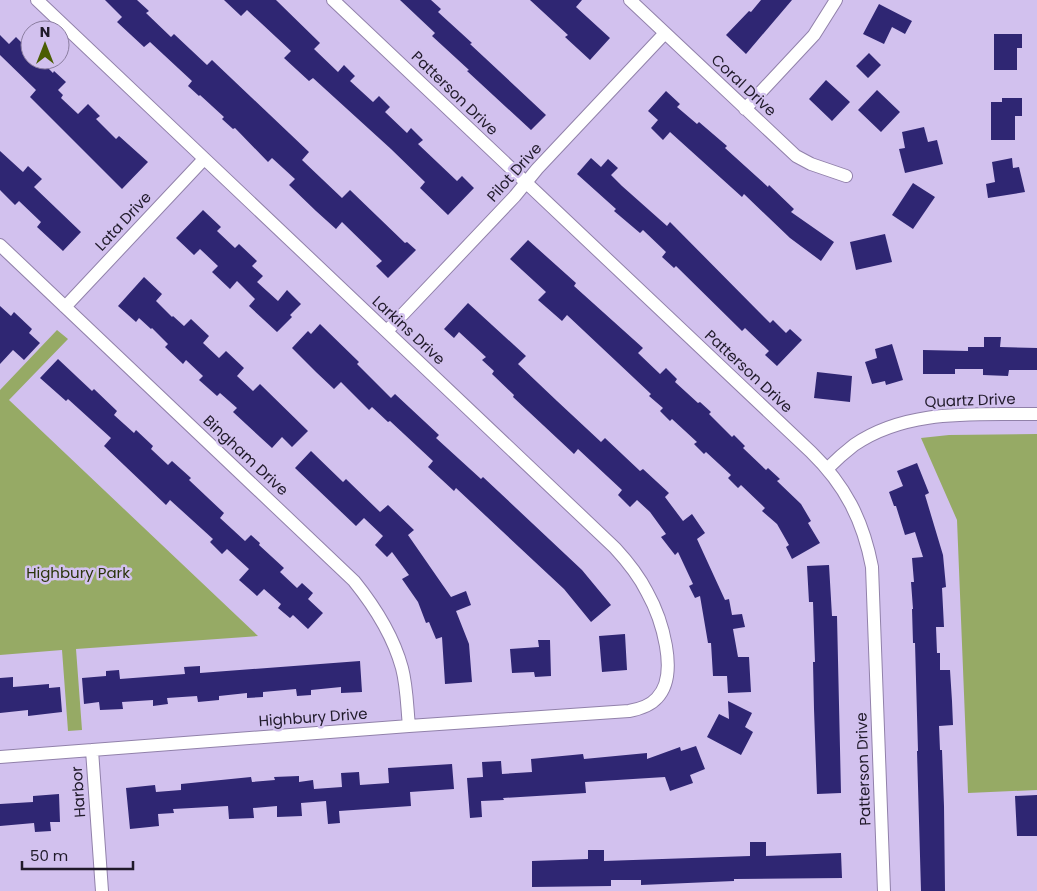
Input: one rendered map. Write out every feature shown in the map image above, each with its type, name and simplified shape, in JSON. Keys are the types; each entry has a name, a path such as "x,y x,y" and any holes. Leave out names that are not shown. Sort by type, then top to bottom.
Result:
{"street":[{"name":"Larkins Drive","path":"37,0 627,561 654,606 661,627 668,660 667,678 662,692 657,699 645,707 630,711"},
{"name":"Patterson Drive","path":"333,0 828,468 841,486 856,513 868,547 872,566 884,891"},
{"name":"Coral Drive","path":"630,0 796,156 811,164 846,176"},
{"path":"745,109 814,35 836,0"},
{"name":"Pilot Drive","path":"387,331 665,33"},
{"name":"Lata Drive","path":"65,306 204,159"},
{"name":"Bingham Drive","path":"0,245 354,581 379,614 392,641 402,668 409,726"},
{"name":"Quartz Drive","path":"828,468 850,448 870,436 917,419 949,415 1037,414"},
{"name":"Highbury Drive","path":"0,757 630,711"},
{"name":"Harbor","path":"92,750 102,891"}],"green space":[{"name":"Highbury Park","path":"57,330 68,339 9,400 258,636 76,649 82,730 68,731 62,650 0,655 0,390"},
{"path":"1037,434 1037,790 968,793 957,520 921,438 949,435"}],"building":[{"path":"105,0 137,0 149,11 146,13 171,37 174,34 207,65 212,60 309,152 302,160 342,198 350,190 405,243 407,242 416,250 388,278 376,266 382,261 342,222 336,229 316,211 289,185 295,179 272,158 268,162 235,128 233,129 222,119 224,117 188,86 192,81 150,42 144,47 117,22 122,17"},
{"path":"224,0 276,0 320,43 314,49 338,72 344,65 355,76 350,81 373,102 379,96 390,107 385,112 407,133 411,128 423,140 418,144 457,181 462,176 474,188 448,215 420,188 425,182 391,149 313,78 309,81 284,58 291,51 247,10 241,16"},
{"path":"400,0 431,0 441,9 438,12 472,43 470,44 546,115 531,130 467,71 469,70 432,36 435,33"},
{"path":"530,0 582,0 576,7 610,38 590,60 565,37 568,35"},
{"path":"761,0 792,0 746,54 726,35"},
{"path":"879,4 912,21 905,34 892,27 884,44 863,34"},
{"path":"994,34 1022,34 1022,48 1017,48 1017,70 994,70"},
{"path":"0,35 9,44 16,37 20,41 20,70 50,70 53,73 54,71 66,82 58,90 63,95 61,98 78,114 88,104 100,116 96,119 116,139 119,136 148,162 122,189 30,97 36,90 0,55"},
{"path":"869,53 881,65 868,78 856,66"},
{"path":"826,80 850,102 832,121 809,99"},
{"path":"877,90 900,112 881,132 858,110"},
{"path":"666,91 680,104 677,107 697,124 699,122 727,146 725,148 794,209 791,212 834,242 821,261 790,238 744,194 742,197 670,132 663,140 651,128 658,120 648,111"},
{"path":"1002,98 1022,98 1022,116 1015,116 1015,140 991,140 991,102 1002,102"},
{"path":"924,127 928,142 937,140 943,164 905,173 899,149 905,148 902,132"},
{"path":"0,151 23,172 28,166 42,179 34,187 81,232 63,251 37,227 41,222 19,201 15,205 0,190"},
{"path":"591,158 601,167 608,159 618,168 611,175 622,186 667,226 670,222 770,323 773,320 786,333 790,329 802,340 777,366 765,355 769,351 745,328 742,331 676,266 674,268 662,257 666,252 643,230 640,233 614,211 616,209 577,174"},
{"path":"1012,158 1013,168 1019,167 1025,192 988,198 986,184 995,182 992,162"},
{"path":"913,183 935,197 913,229 892,215"},
{"path":"203,210 221,227 217,231 235,248 239,244 257,261 252,266 263,276 257,282 278,301 287,290 301,304 290,315 292,317 277,332 249,306 255,299 237,281 230,289 212,272 218,266 200,249 194,255 176,238"},
{"path":"885,234 892,262 856,270 850,242"},
{"path":"528,240 576,283 574,286 643,348 638,353 660,374 666,368 677,379 675,382 711,412 709,414 732,437 734,435 745,446 743,448 766,470 768,468 780,479 777,481 801,504 811,521 808,523 820,543 792,559 786,547 789,545 777,524 762,511 765,508 741,485 738,488 728,478 731,475 706,452 704,454 694,444 697,442 672,419 670,421 660,411 663,408 649,396 651,394 567,315 562,321 538,300 546,292 510,259"},
{"path":"144,277 162,294 156,301 172,317 184,326 191,319 209,336 203,343 219,358 226,351 244,368 237,376 253,391 260,384 308,431 292,447 282,437 272,448 233,412 237,408 220,393 217,396 199,380 203,376 186,360 183,364 165,347 168,344 152,328 139,318 136,322 118,306"},
{"path":"468,303 526,356 518,364 557,401 601,442 605,438 640,471 643,469 669,493 665,497 683,521 692,514 705,533 697,539 725,600 729,599 732,615 742,614 745,627 733,629 738,657 749,657 751,692 728,693 727,676 713,676 711,643 708,643 700,596 695,598 689,586 693,584 678,552 675,555 661,537 666,534 650,512 637,500 630,507 618,495 622,490 578,449 574,454 513,397 514,395 492,374 494,371 482,360 486,357 459,332 454,338 444,329"},
{"path":"0,306 11,316 14,312 32,329 29,333 40,343 24,360 13,350 0,364"},
{"path":"320,324 359,362 357,364 391,398 395,394 439,435 436,438 481,479 483,477 582,570 611,605 591,622 564,589 456,488 454,491 428,467 433,461 390,421 388,422 372,407 369,410 341,382 334,389 316,372 292,348 308,331 311,334"},
{"path":"984,337 1001,337 1000,347 1037,348 1037,370 1009,370 1008,376 983,375 983,369 955,369 955,374 923,374 923,350 968,351 968,347 984,347"},
{"path":"892,344 903,380 886,385 885,381 872,384 865,362 877,358 875,349"},
{"path":"58,359 92,391 94,389 117,411 114,415 134,433 136,430 153,446 151,449 168,465 172,461 191,478 189,480 224,513 220,518 245,541 251,535 284,568 280,572 297,588 302,583 313,593 308,599 323,613 308,629 293,615 290,618 278,608 281,604 264,589 257,596 239,580 249,569 227,549 222,554 210,542 213,539 170,500 166,505 104,446 111,438 68,399 66,401 40,378"},
{"path":"817,372 852,376 850,402 814,398"},
{"path":"311,451 343,482 346,479 380,512 388,505 414,530 408,535 451,597 466,591 471,605 456,611 469,644 472,682 445,684 442,637 436,639 429,622 426,623 418,602 402,579 409,575 392,552 387,557 375,545 383,536 364,518 356,526 295,468"},
{"path":"917,463 929,493 925,495 943,555 946,587 942,588 944,627 936,627 937,653 940,653 940,670 950,670 953,725 939,726 940,750 942,750 945,891 921,891 915,643 913,643 911,582 914,582 912,558 923,557 915,532 905,535 896,506 894,506 889,492 903,486 897,471"},
{"path":"829,565 832,616 837,616 841,793 817,794 813,602 809,602 807,566"},
{"path":"625,634 627,670 602,672 599,636"},
{"path":"538,640 550,640 551,676 535,677 534,672 512,673 510,649 539,647"},
{"path":"360,661 362,692 341,693 341,687 311,690 311,695 297,696 296,689 263,692 263,697 247,698 247,693 219,696 219,700 198,702 197,696 167,698 168,704 153,706 153,700 122,702 123,709 100,710 99,702 84,704 82,678 106,676 106,671 119,670 120,679 185,674 184,667 200,666 200,673"},
{"path":"13,677 13,687 49,684 49,688 60,687 62,712 28,716 28,710 0,713 0,678"},
{"path":"728,701 752,713 745,727 753,732 741,755 707,737 719,714 729,719"},
{"path":"696,746 705,769 690,775 693,783 670,791 665,777 585,782 586,793 481,801 482,817 470,818 467,778 483,777 482,762 501,761 502,774 532,772 531,759 583,754 584,759 647,753 647,759 680,747 681,751"},
{"path":"452,764 454,789 410,792 411,806 339,811 340,823 328,824 326,801 301,803 302,816 277,817 277,806 253,808 254,818 229,819 228,806 173,809 174,813 158,814 159,826 130,829 126,788 155,785 156,792 181,790 181,784 251,777 252,782 275,780 274,777 299,776 299,782 313,780 314,789 342,787 341,773 359,772 360,785 389,783 388,768"},
{"path":"59,794 60,822 50,822 51,831 35,832 34,823 0,826 0,804 33,802 33,796"},
{"path":"1037,795 1037,836 1017,836 1015,796"},
{"path":"750,842 766,842 766,856 841,853 842,878 734,879 734,881 641,885 641,880 611,880 611,886 532,887 532,861 588,859 588,850 604,850 604,861 750,856"}]}
